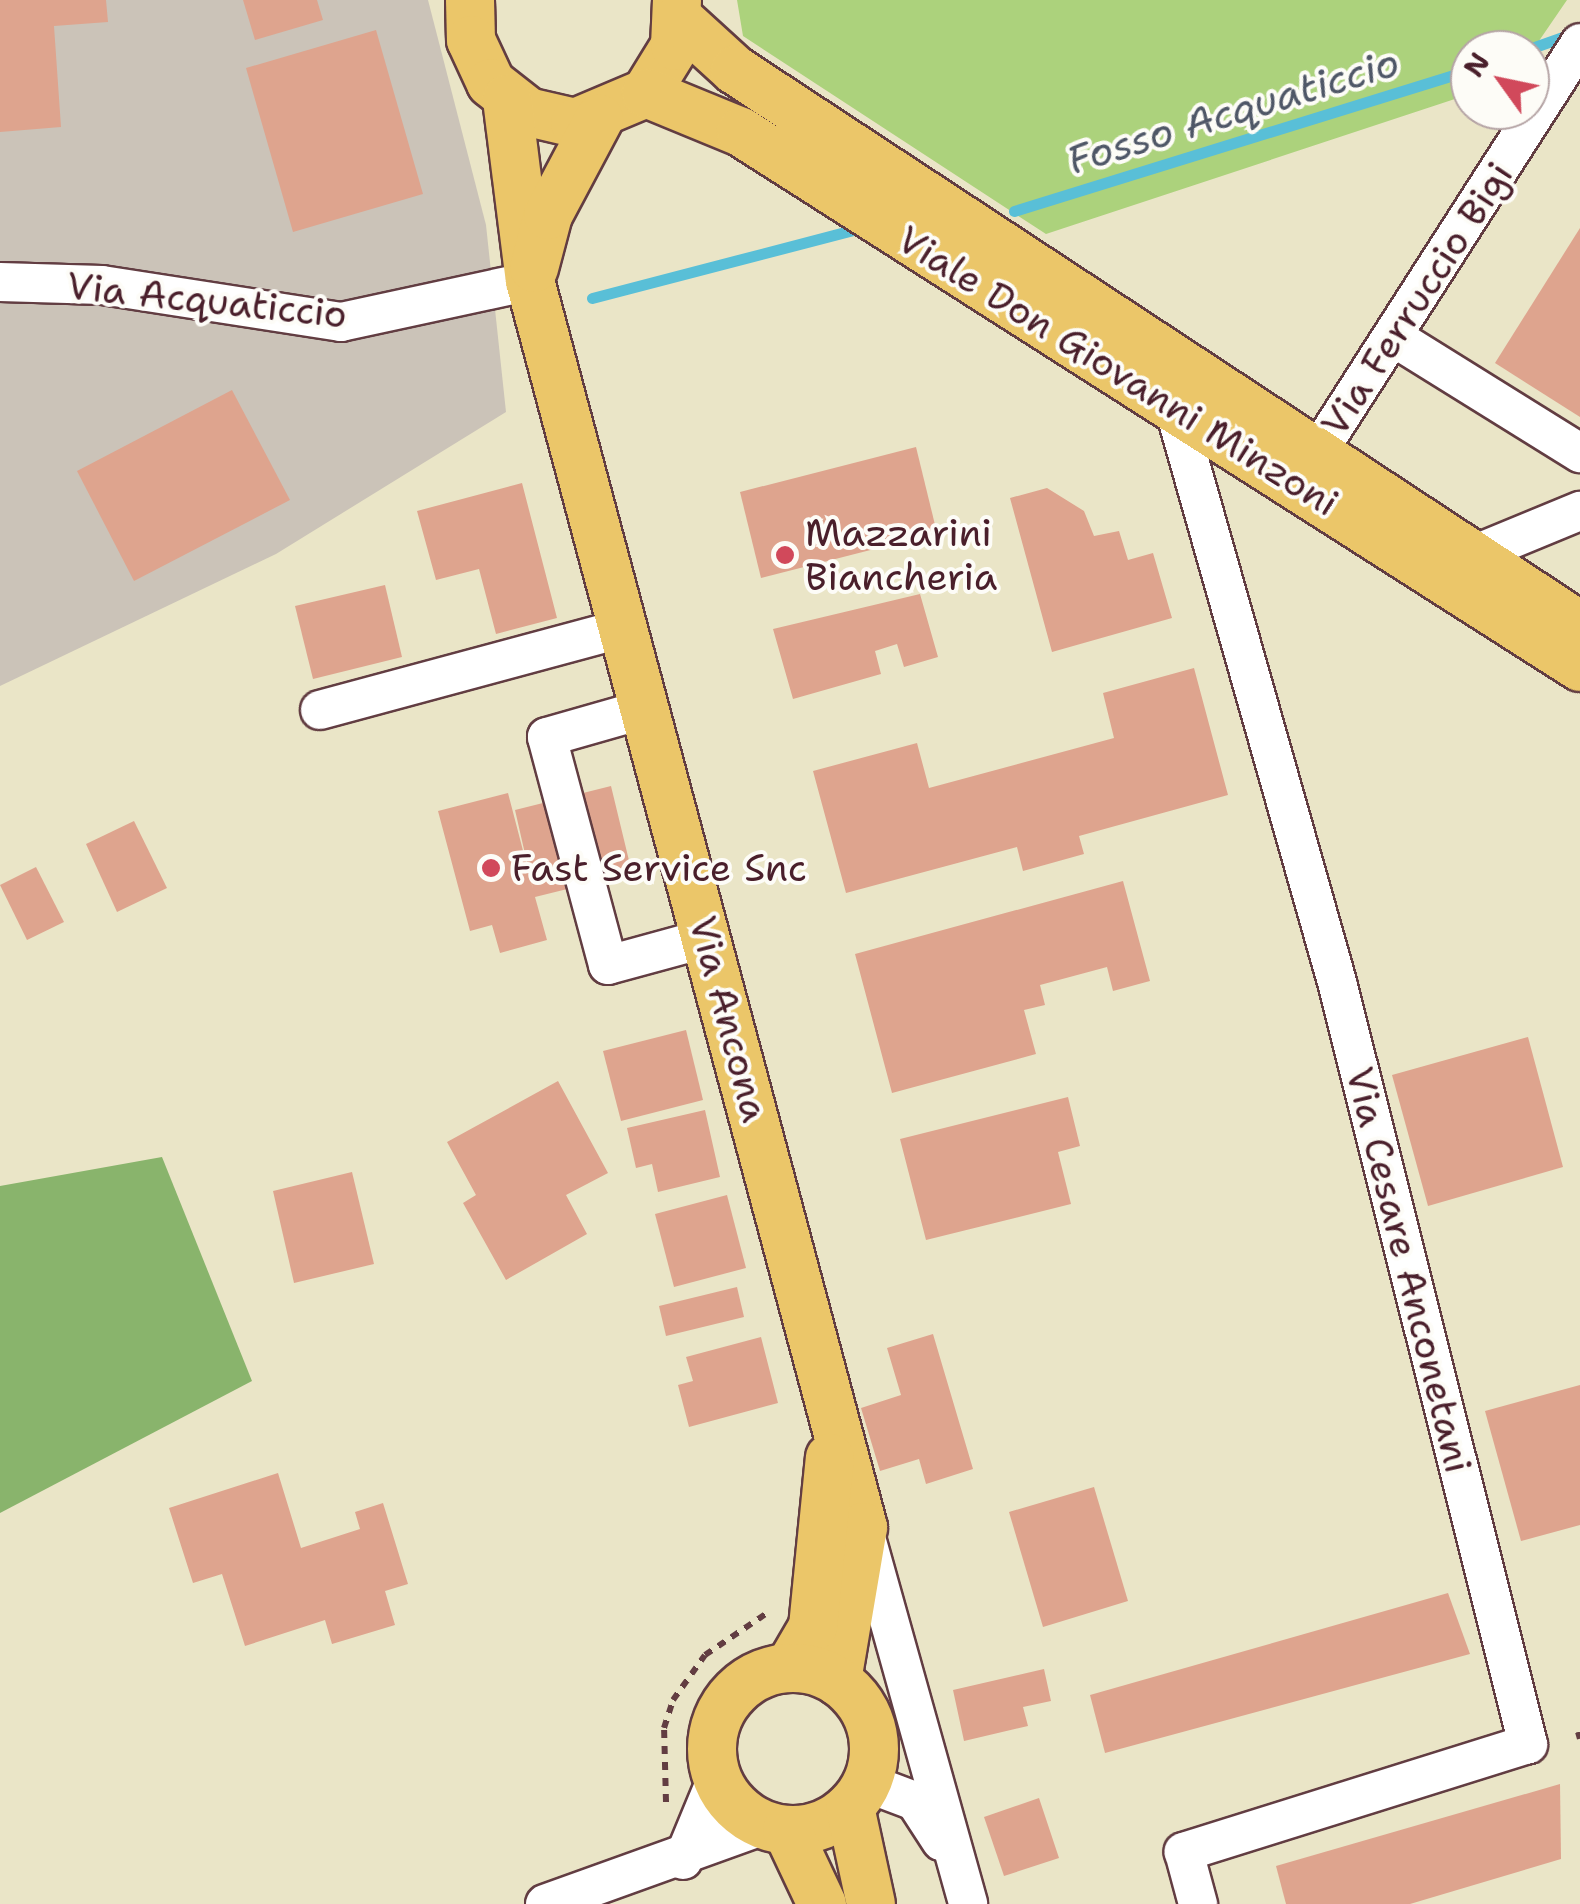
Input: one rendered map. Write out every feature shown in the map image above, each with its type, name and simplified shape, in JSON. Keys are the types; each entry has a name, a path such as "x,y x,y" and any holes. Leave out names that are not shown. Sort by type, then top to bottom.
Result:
{"main road":[{"path":"470,0 478,62 507,99 551,120 599,120 646,93 675,46 678,10"},
{"name":"Viale Don Giovanni Minzoni","path":"678,10 735,70 1580,626"},
{"name":"Viale Don Giovanni Minzoni","path":"646,93 741,132 1172,400 1580,667"},
{"name":"Via Ancona","path":"507,99 530,280 707,938 832,1430 863,1527 837,1681"},
{"path":"530,280 548,215 599,120"},
{"path":"789,1668 813,1627 832,1430"},
{"path":"822,1904 775,1828 717,1778 713,1741 725,1705 742,1686 789,1668 837,1681 867,1716 858,1795 872,1904"},
{"path":"775,1828 858,1795"}],"street":[{"name":"Via Ferruccio Bigi","path":"1317,454 1395,338 1580,43"},
{"name":"Via Acquaticcio","path":"0,282 102,284 340,322 530,280"},
{"path":"1395,338 1580,453"},
{"name":"Via Cesare Anconetani","path":"1172,400 1337,982 1528,1744 1184,1852 1198,1904"},
{"path":"1472,556 1580,511"},
{"path":"320,710 624,628"},
{"path":"645,709 547,737 608,965 707,938"},
{"name":"Via Ancona","path":"863,1527 968,1904"},
{"path":"682,1860 717,1778"},
{"name":"Via Ancona","path":"858,1795 915,1801 956,1864"},
{"path":"546,1904 775,1828"}],"path":[{"path":"682,1860 664,1785 668,1714 705,1655 754,1626 776,1598"}],"shaded area":[{"path":"0,0 428,0 486,225 506,412 276,554 0,686"}],"green space":[{"path":"737,0 1567,0 1546,30 1450,30 1450,101 1046,234 743,36"},
{"path":"162,1157 252,1381 0,1513 0,1186"}],"building":[{"path":"0,0 106,0 108,22 54,26 61,127 0,132"},
{"path":"243,0 317,0 323,20 255,40"},
{"path":"376,30 423,194 293,232 246,68"},
{"path":"1580,228 1580,417 1495,363"},
{"path":"232,390 290,500 134,581 77,471"},
{"path":"916,447 937,533 761,578 740,492"},
{"path":"522,483 557,618 496,634 479,569 436,580 417,511"},
{"path":"1047,488 1084,511 1094,536 1119,531 1128,560 1153,553 1172,618 1052,652 1010,498"},
{"path":"385,585 402,657 313,679 295,606"},
{"path":"920,594 938,657 904,667 897,644 875,651 881,674 793,699 773,629"},
{"path":"1194,668 1228,795 1079,836 1084,854 1023,871 1017,847 846,893 813,771 917,743 929,788 1114,738 1103,693"},
{"path":"611,786 632,873 535,897 547,940 500,953 492,925 470,931 438,811 508,793 533,889 515,810"},
{"path":"134,821 167,888 117,912 86,844"},
{"path":"36,867 64,922 27,940 0,885"},
{"path":"1123,881 1150,981 1113,991 1107,967 1040,985 1045,1005 1024,1010 1036,1054 892,1093 855,954"},
{"path":"686,1030 703,1100 621,1121 603,1051"},
{"path":"1528,1037 1563,1167 1428,1206 1392,1075"},
{"path":"558,1081 608,1173 566,1195 587,1234 506,1280 463,1203 476,1195 447,1142"},
{"path":"1068,1097 1080,1146 1058,1152 1071,1204 926,1240 900,1139"},
{"path":"705,1110 720,1177 658,1192 652,1164 636,1168 627,1128"},
{"path":"352,1172 374,1264 294,1283 273,1191"},
{"path":"727,1195 746,1268 674,1287 655,1214"},
{"path":"737,1287 744,1317 666,1336 659,1306"},
{"path":"933,1334 973,1469 926,1484 919,1459 880,1471 861,1408 901,1395 887,1348"},
{"path":"761,1337 778,1403 689,1427 678,1385 693,1381 686,1357"},
{"path":"1580,1385 1580,1525 1521,1541 1485,1411"},
{"path":"278,1473 301,1548 360,1529 355,1512 383,1503 408,1584 385,1591 395,1625 332,1644 325,1620 245,1646 222,1574 193,1583 169,1508"},
{"path":"1094,1487 1128,1601 1043,1627 1009,1512"},
{"path":"1448,1593 1470,1654 1105,1753 1090,1695"},
{"path":"1044,1669 1051,1701 1023,1707 1028,1726 964,1741 953,1690"},
{"path":"1560,1784 1561,1859 1410,1904 1286,1904 1276,1866"},
{"path":"1039,1798 1059,1858 1004,1876 984,1817"}],"waterway":[{"name":"Fosso Acquaticcio","path":"1550,42 1574,33"},
{"name":"Fosso Acquaticcio","path":"1014,211 1450,76"},
{"path":"592,298 864,227"}],"place":[{"name":"Mazzarini Biancheria","path":"785,555"},
{"name":"Fast Service Snc","path":"491,868"}]}
